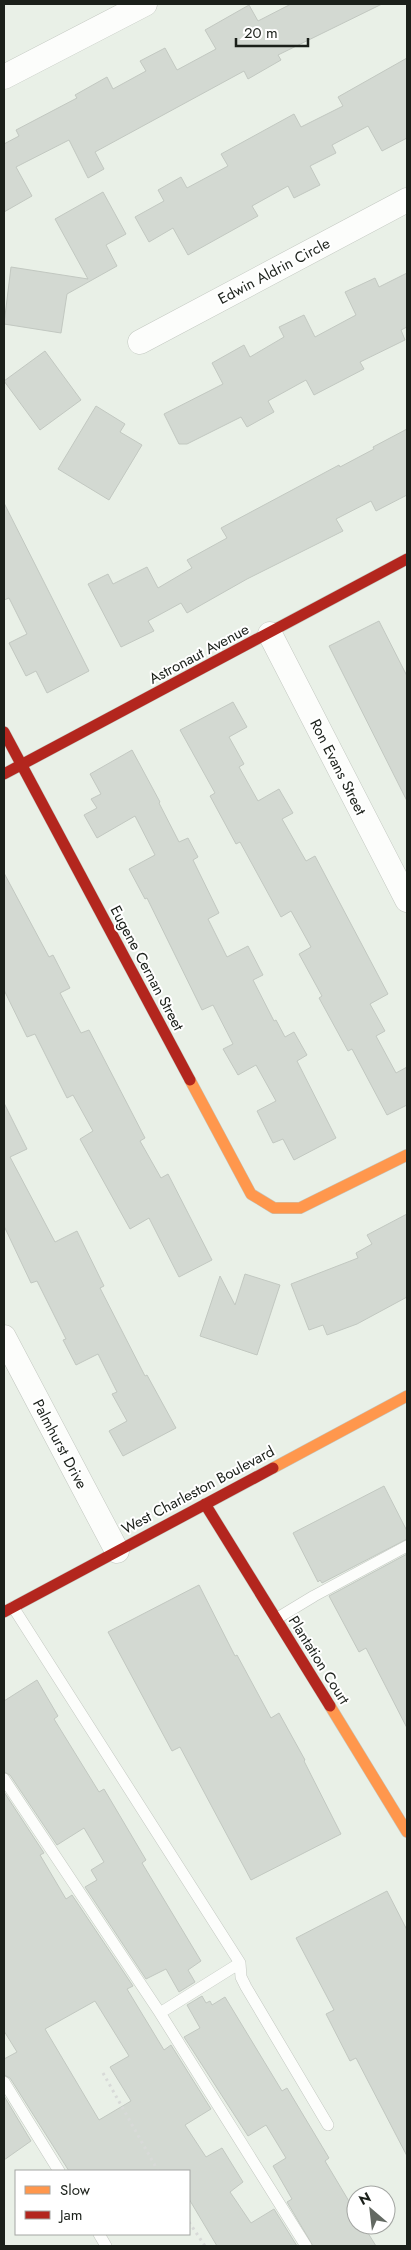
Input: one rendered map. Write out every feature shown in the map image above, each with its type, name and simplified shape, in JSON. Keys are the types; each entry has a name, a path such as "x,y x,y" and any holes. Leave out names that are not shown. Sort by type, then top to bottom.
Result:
{"street":[{"path":"4,77 145,4"},
{"name":"Edwin Aldrin Circle","path":"140,342 407,200"},
{"name":"Astronaut Avenue","path":"4,774 270,634 407,559"},
{"name":"Ron Evans Street","path":"270,634 407,900"},
{"name":"Eugene Cernan Street","path":"4,732 251,1194 274,1208 300,1208 407,1156"},
{"name":"Palmhurst Drive","path":"4,1337 12,1374 117,1551"},
{"name":"West Charleston Boulevard","path":"8,1609 407,1396"},
{"name":"Plantation Court","path":"205,1504 407,1832"}],"lane":[{"path":"276,1619 314,1596 407,1546"},
{"path":"8,1609 240,1963 241,1977 246,1987 328,2124"},
{"path":"4,1779 160,2013 306,2246"},
{"path":"160,2013 240,1963"},
{"path":"4,2082 58,2170"},
{"path":"99,2235 106,2246"}],"path":[{"path":"103,2073 157,2170"},
{"path":"190,2224 205,2246"}],"building":[{"path":"291,4 382,4 278,55 281,60 248,79 244,71 95,152 104,169 88,178 69,140 16,167 32,196 4,212 4,144 19,136 16,130 77,98 75,95 107,77 113,89 146,71 140,61 165,48 177,70 216,49 205,30 249,5 258,21"},
{"path":"407,58 407,138 382,151 368,126 332,145 336,153 310,166 320,185 294,198 288,186 252,206 258,216 188,255 173,228 149,242 135,217 164,201 158,190 181,177 187,188 228,166 221,154 294,114 301,127 343,106 338,97"},
{"path":"103,192 126,234 106,245 117,266 67,294 61,333 4,324 11,267 88,279 55,219"},
{"path":"407,273 407,327 401,330 405,340 360,362 364,369 314,395 306,380 268,401 274,412 247,427 241,417 187,444 179,444 164,414 223,384 212,363 244,345 250,357 284,337 279,327 304,315 315,337 356,315 345,292 375,278 379,287"},
{"path":"45,351 81,400 40,430 4,381"},
{"path":"96,406 125,424 120,432 142,445 109,500 58,469"},
{"path":"407,429 407,495 376,511 371,501 336,519 343,531 247,579 187,613 181,603 148,621 154,631 121,647 88,584 108,574 113,584 147,567 158,588 192,568 187,560 227,538 221,528 339,465 340,467 374,449 373,447"},
{"path":"4,503 89,671 47,693 36,671 26,676 9,643 27,634 9,598 4,600"},
{"path":"379,621 407,676 407,801 329,646"},
{"path":"233,702 247,727 229,737 244,764 239,767 258,801 279,789 293,813 282,819 306,861 315,856 388,994 370,1004 385,1031 376,1036 396,1073 407,1067 407,1105 387,1115 352,1049 348,1051 319,998 322,996 299,954 311,947 291,911 281,917 240,842 236,844 210,796 215,793 180,730"},
{"path":"132,750 179,842 188,838 198,857 193,860 219,913 208,919 227,957 248,946 263,975 253,980 274,1021 276,1020 285,1037 294,1032 307,1055 297,1061 336,1138 294,1160 283,1139 273,1143 257,1111 276,1101 256,1065 238,1075 223,1049 233,1044 213,1005 202,1010 147,898 145,899 129,869 155,855 135,816 97,838 84,815 97,808 91,799 101,794 90,774"},
{"path":"4,873 49,957 53,955 70,988 60,993 81,1033 89,1030 145,1138 140,1141 161,1178 168,1174 212,1260 179,1277 149,1218 130,1229 80,1139 93,1131 73,1095 67,1098 35,1034 27,1037 4,990"},
{"path":"4,1103 27,1149 10,1157 55,1242 77,1231 104,1286 100,1288 145,1376 147,1375 176,1428 123,1456 109,1431 127,1421 112,1394 117,1392 98,1354 76,1365 63,1340 66,1339 37,1281 31,1283 4,1226"},
{"path":"407,1214 407,1297 357,1324 327,1335 323,1325 309,1330 291,1284 358,1258 356,1253 372,1244 367,1235"},
{"path":"245,1274 280,1285 257,1355 200,1336 220,1276 235,1305"},
{"path":"384,1486 407,1531 407,1539 322,1583 320,1580 318,1582 293,1533"},
{"path":"407,1554 407,1728 366,1648 359,1652 329,1596"},
{"path":"199,1585 235,1656 237,1655 271,1718 279,1713 305,1760 341,1834 251,1880 180,1747 172,1751 108,1632"},
{"path":"37,1680 58,1716 54,1719 99,1792 104,1789 146,1860 142,1863 201,1961 188,1970 195,1982 179,1992 166,1969 146,1979 85,1887 97,1880 91,1870 104,1862 84,1828 57,1845 10,1775 4,1772 4,1701"},
{"path":"4,1792 44,1853 40,1855 66,1899 72,1895 133,1986 127,1989 164,2050 171,2045 211,2109 185,2125 206,2157 222,2148 243,2182 230,2192 251,2223 274,2209 297,2246 217,2246 190,2201 190,2170 68,2170 10,2078 4,2075 4,2059 17,2052 4,2031","holes":["95,2001 129,2056 110,2067 131,2101 99,2120 45,2029"]},
{"path":"387,1891 407,1930 407,2156 356,2058 350,2061 326,2014 334,2010 296,1938"},
{"path":"202,1996 206,2003 210,2001 212,2005 225,1997 282,2091 287,2088 329,2158 325,2161 346,2196 346,2235 369,2235 376,2246 313,2246 287,2202 292,2199 273,2166 286,2158 266,2125 248,2136 184,2037 200,2028 187,2005"},
{"path":"4,2096 31,2141 4,2160"}],"traffic: slow":[{"path":"190,1080 251,1194 274,1208 300,1208 407,1155"},
{"path":"273,1468 407,1396"},
{"path":"330,1706 407,1832"}],"traffic: jam":[{"path":"4,774 407,559"},
{"path":"4,732 190,1080"},
{"path":"4,1612 273,1468"},
{"path":"205,1504 330,1706"}]}
